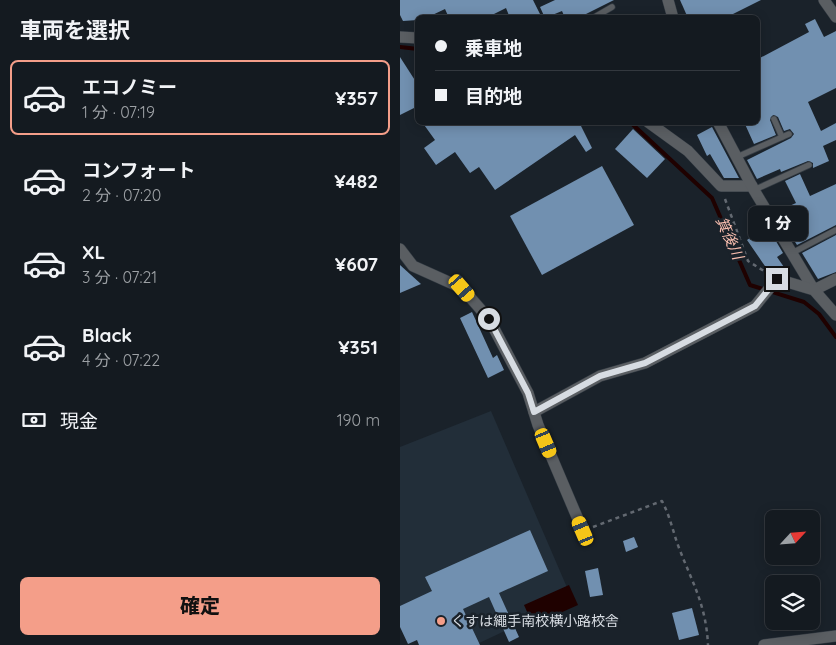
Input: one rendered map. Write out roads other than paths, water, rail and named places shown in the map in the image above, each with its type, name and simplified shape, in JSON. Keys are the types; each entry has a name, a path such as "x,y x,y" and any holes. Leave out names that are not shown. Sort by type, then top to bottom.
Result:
{"street":[{"path":"668,0 672,15"},
{"path":"824,0 836,17"},
{"path":"400,37 415,38"},
{"path":"652,125 688,151 721,186 753,188"},
{"path":"720,125 753,188 814,290 836,314"},
{"path":"400,249 413,266 462,288 489,319 528,393 583,531"},
{"path":"534,412 600,376 645,363 755,306 777,279 814,290 836,279"},
{"path":"764,645 836,636"}],"lane":[{"path":"598,15 612,7"},
{"path":"774,119 782,137"},
{"path":"737,157 789,134"},
{"path":"753,188 809,165"},
{"path":"792,253 836,230"}],"waterway":[{"name":"箕後川","path":"400,47 415,49"},
{"name":"箕後川","path":"633,125 712,198 750,285 804,302 819,314 836,337"}],"place":[{"name":"くすは繩手南校横小路校舎","path":"441,621"}]}
